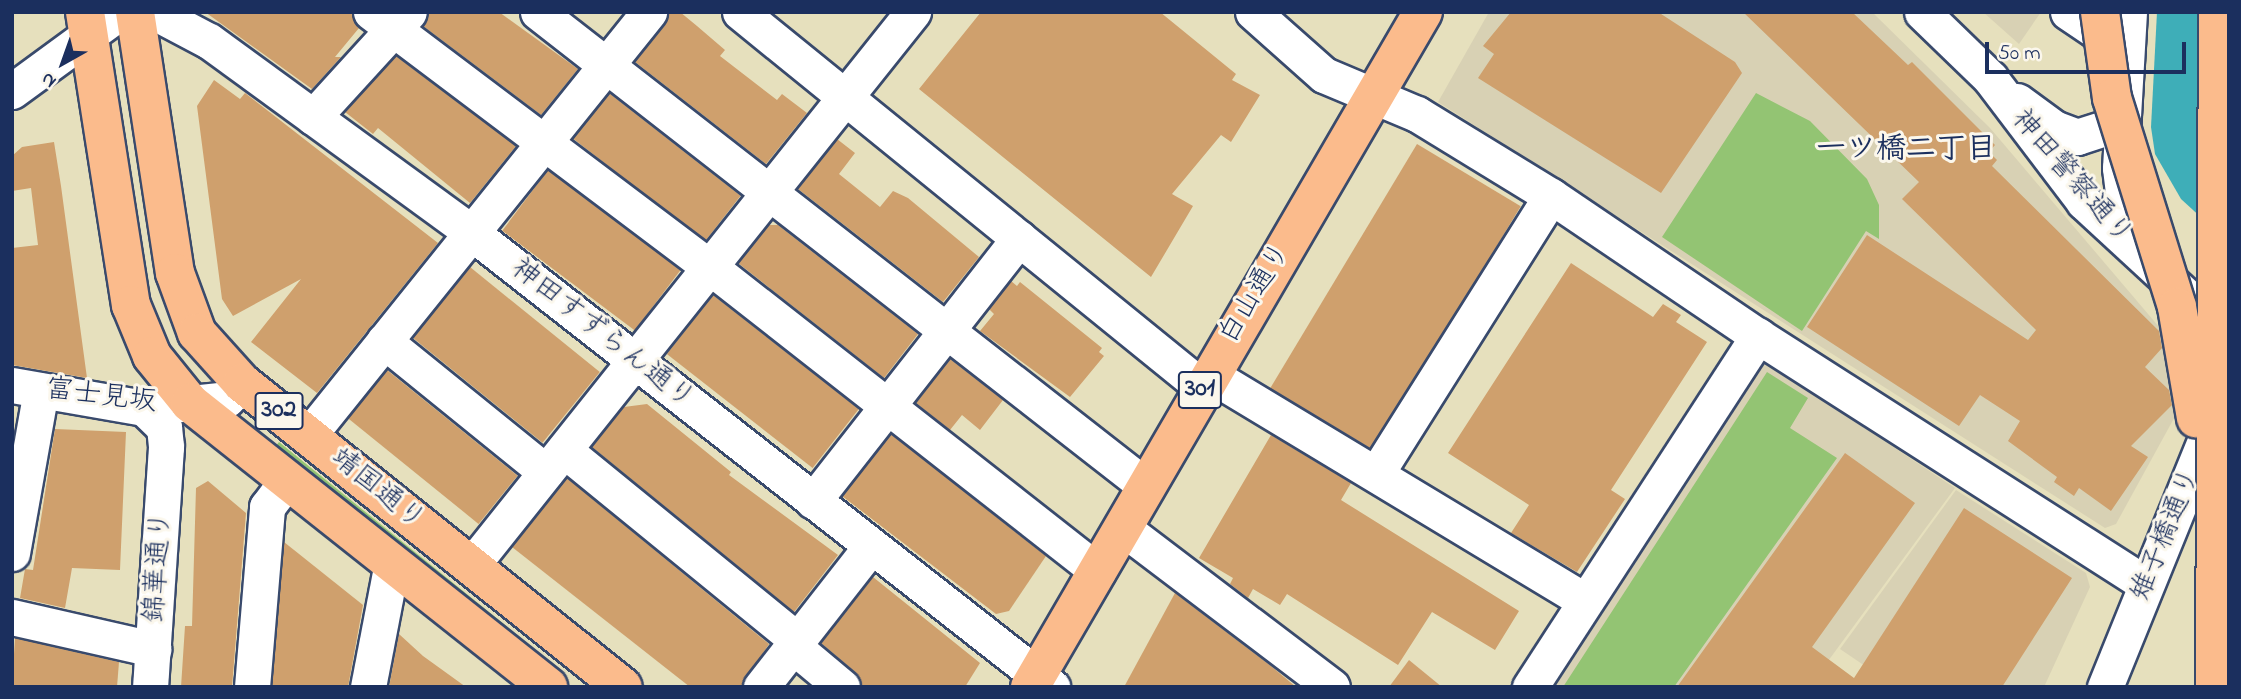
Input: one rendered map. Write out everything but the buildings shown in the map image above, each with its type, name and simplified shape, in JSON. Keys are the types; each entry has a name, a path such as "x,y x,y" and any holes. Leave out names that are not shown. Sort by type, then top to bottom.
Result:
{"main road":[{"name":"靖国通り","path":"135,12 175,273 184,306 197,333 242,383 623,687"},
{"name":"白山通り","path":"1040,683 1098,571 1205,381 1423,12"},
{"path":"2215,687 2218,12"},
{"path":"2119,13 2112,98 2177,307 2215,548"},
{"name":"靖国通り","path":"86,24 131,305 152,356 190,403 392,562 539,683"}],"street":[{"path":"12,92 86,24 120,12"},
{"name":"神田すずらん通り","path":"154,12 209,41 472,233 1040,683"},
{"path":"538,12 1147,487"},
{"path":"309,435 649,12"},
{"path":"740,12 1019,238 1205,381 1376,474 1585,601"},
{"path":"471,566 914,12"},
{"path":"1253,12 1324,75 1417,114 1551,196 1758,336 2146,584"},
{"name":"神田警察通り","path":"1922,12 1990,78 2061,175 2147,264 2229,336"},
{"path":"2068,12 2078,23 2096,31 2117,28 2119,13"},
{"path":"2119,13 2123,107 2122,189 2131,227 2147,264"},
{"path":"313,117 391,18 545,142 710,267 1098,571"},
{"path":"1990,78 2054,128 2077,136 2108,127 2123,107"},
{"path":"1376,474 1551,196"},
{"path":"813,501 1019,238"},
{"path":"1530,687 1758,336"},
{"path":"384,341 555,461 798,642 799,651 842,687"},
{"name":"富士見坂","path":"27,388 144,408 228,400 242,383"},
{"name":"雉子橋通り","path":"2105,687 2229,383"},
{"path":"12,553 27,388"},
{"name":"錦華通り","path":"166,447 190,403"},
{"name":"錦華通り","path":"144,408 164,428 166,447 150,687"},
{"path":"251,687 267,507 287,480"},
{"path":"1124,529 1332,687"},
{"path":"761,687 870,546"},
{"path":"368,687 392,562"},
{"path":"12,617 153,649"}],"shaded area":[{"path":"1489,12 1872,12 1990,128 2171,341 2178,411 2116,524 2105,528 1438,102"},
{"path":"1983,12 2041,12 2019,44"},
{"path":"1765,362 1955,488 1809,687 1554,687"},
{"path":"1956,490 2086,573 2090,587 2044,687 1896,687 1840,649"}],"green space":[{"path":"1756,93 1810,121 1867,179 1879,205 1879,239 1866,231 1802,331 1662,237"},
{"path":"1767,372 1808,398 1790,428 1837,458 1674,687 1563,687"},
{"path":"279,442 521,638 518,641 275,447"}],"water":[{"path":"2157,12 2229,12 2229,243 2181,199 2155,154 2151,127"}],"district":[{"name":"一ツ橋二丁目","path":"1906,150"}]}
